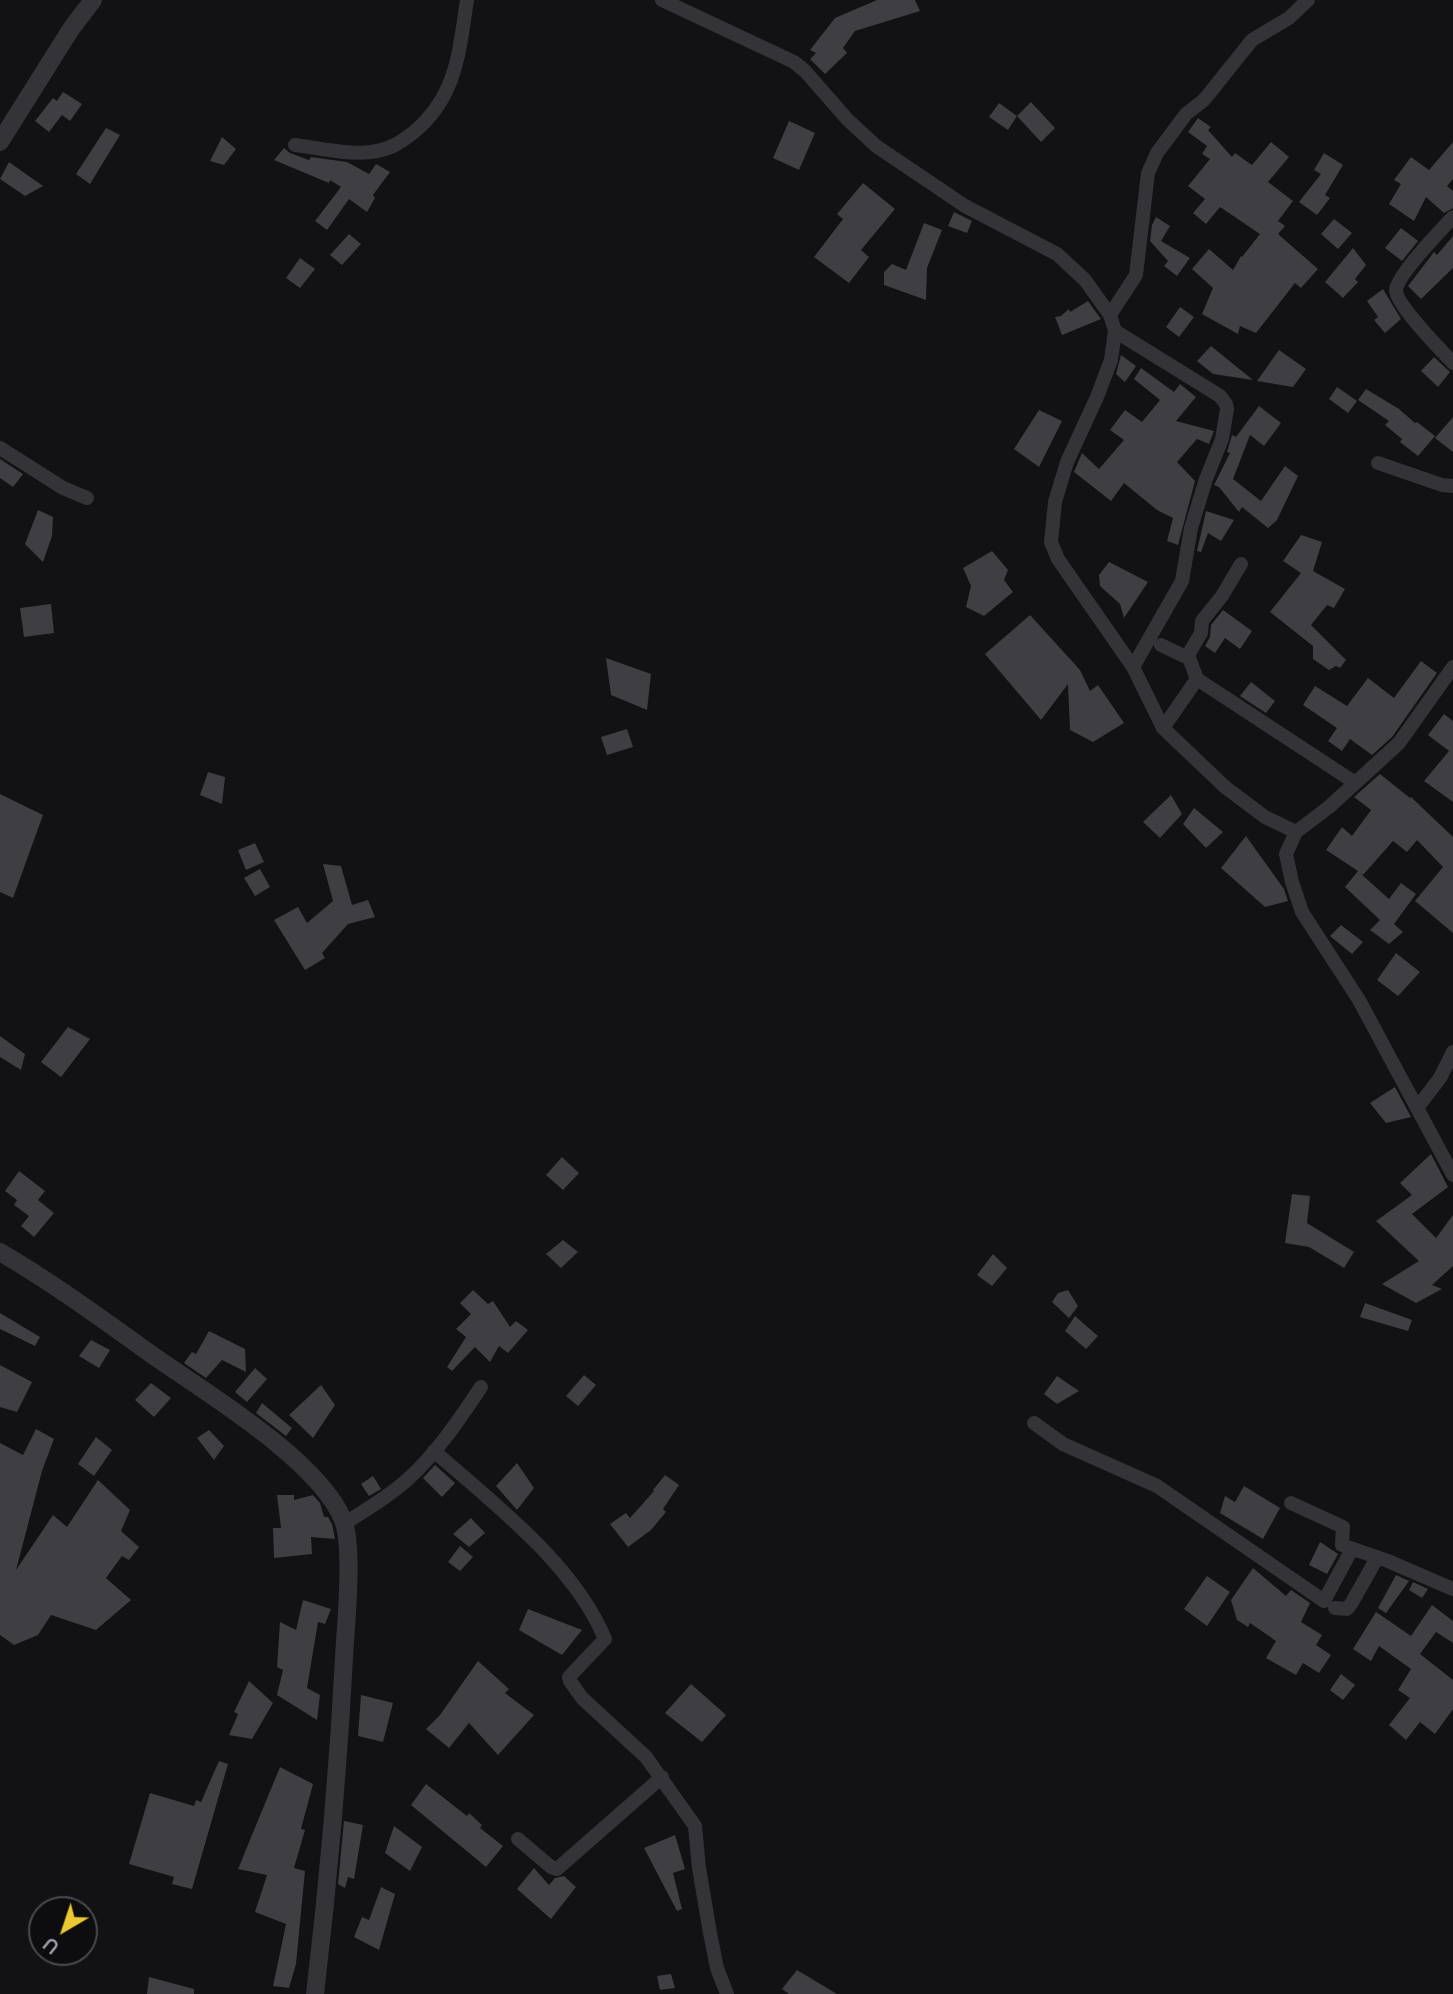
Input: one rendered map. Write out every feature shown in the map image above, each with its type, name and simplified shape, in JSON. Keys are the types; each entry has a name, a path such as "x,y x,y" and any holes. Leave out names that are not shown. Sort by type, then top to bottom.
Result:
{"street":[{"path":"0,142 71,29 93,0"},
{"path":"295,145 367,153 396,146 421,126 443,101 450,84 460,47 467,0"},
{"path":"662,0 786,56 805,71 847,119 876,146 965,206 1048,248 1085,280 1110,315 1115,331 1111,360 1105,378 1067,462 1055,502 1051,542 1058,559 1133,667 1163,728 1225,787 1265,817 1296,832"},
{"path":"1110,315 1136,275 1148,173 1157,153 1186,114 1204,100 1252,40 1289,18 1308,0"},
{"path":"1453,217 1422,250 1396,290 1419,327 1453,362"},
{"path":"1115,331 1224,399 1227,409 1222,439 1191,528 1182,580 1133,667"},
{"path":"0,448 63,488 87,498"},
{"path":"1378,463 1442,485 1453,486"},
{"path":"1188,655 1201,633 1202,621 1222,596 1241,564"},
{"path":"1161,645 1184,656 1188,655"},
{"path":"1188,655 1197,679 1354,782"},
{"path":"1453,667 1399,743 1329,807 1296,832 1286,854 1302,912 1359,1000 1453,1175"},
{"path":"1163,728 1197,679"},
{"path":"1418,1108 1440,1078 1453,1052"},
{"path":"0,1252 87,1308 260,1431 322,1486 337,1506 345,1523 348,1540 347,1618 339,1759 315,1994"},
{"path":"345,1523 379,1502 407,1480 434,1451 481,1387"},
{"path":"1034,1423 1063,1444 1157,1486 1324,1601 1352,1549"},
{"path":"434,1451 514,1522 588,1605 605,1639 569,1677 570,1681 582,1698 646,1757 696,1829 699,1868 710,1933 717,1968 727,1994"},
{"path":"1291,1503 1343,1527 1341,1544 1453,1589"},
{"path":"1335,1608 1347,1609 1352,1604 1377,1558"},
{"path":"517,1839 557,1870 662,1777"}],"building":[{"path":"877,0 915,0 920,11 855,31 843,48 847,53 825,74 810,59 816,53 810,50 835,18"},
{"path":"63,92 82,104 70,121 62,115 49,132 35,121 53,98 57,101"},
{"path":"1031,102 1055,128 1041,142 1017,116"},
{"path":"999,103 1017,116 1008,130 989,117"},
{"path":"1198,118 1211,127 1208,130 1232,157 1235,153 1252,165 1271,142 1289,157 1268,182 1293,201 1278,221 1285,226 1278,234 1318,269 1301,288 1295,283 1256,333 1240,326 1238,334 1202,314 1213,288 1192,269 1209,249 1233,270 1260,234 1220,207 1206,224 1193,213 1205,199 1188,186 1210,159 1202,154 1207,146 1188,132"},
{"path":"789,121 815,133 799,170 773,158"},
{"path":"106,128 120,135 90,184 76,174"},
{"path":"222,137 236,149 224,165 210,161"},
{"path":"1453,142 1453,179 1447,186 1453,191 1453,208 1444,213 1426,197 1414,221 1389,204 1401,184 1394,180 1411,157 1429,170"},
{"path":"284,148 309,160 311,157 347,162 369,174 376,164 390,172 373,195 375,198 367,212 349,199 327,230 315,221 341,187 330,180 329,183 274,160"},
{"path":"1324,153 1343,165 1325,195 1330,198 1317,215 1299,202 1321,174 1314,170"},
{"path":"9,162 43,186 25,196 0,179"},
{"path":"863,183 895,209 861,250 869,257 849,283 814,257 843,219 837,214"},
{"path":"954,212 972,221 967,233 948,226"},
{"path":"1156,217 1170,226 1161,241 1190,258 1177,276 1164,266 1168,261 1150,241"},
{"path":"1334,219 1352,233 1338,249 1321,234"},
{"path":"924,223 942,230 927,268 926,300 884,285 884,272 892,264 906,270"},
{"path":"1401,228 1418,241 1402,261 1385,248"},
{"path":"349,234 361,244 342,265 330,255"},
{"path":"1453,236 1453,268 1421,299 1408,286 1434,252 1437,255"},
{"path":"1353,248 1366,265 1355,279 1358,282 1343,298 1325,282"},
{"path":"300,258 315,269 300,288 286,278"},
{"path":"1383,289 1401,319 1385,333 1374,320 1378,317 1367,301"},
{"path":"1088,301 1101,319 1062,335 1055,317"},
{"path":"1180,307 1194,317 1179,337 1166,327"},
{"path":"1211,346 1253,380 1213,374 1197,361"},
{"path":"1279,350 1306,369 1293,387 1257,381"},
{"path":"1121,355 1136,366 1125,382 1116,374"},
{"path":"1434,357 1450,372 1438,387 1421,371"},
{"path":"1141,368 1174,392 1180,384 1196,397 1176,421 1214,431 1209,444 1197,439 1177,462 1195,481 1178,545 1167,541 1173,518 1157,510 1124,483 1111,501 1074,472 1082,453 1099,469 1124,440 1110,430 1125,410 1142,422 1160,400 1134,379"},
{"path":"1337,387 1357,401 1348,413 1329,399"},
{"path":"1366,389 1435,436 1418,456 1400,442 1402,439 1385,425 1389,421 1358,400"},
{"path":"1259,406 1281,423 1264,446 1250,435 1233,479 1261,501 1285,466 1298,476 1277,520 1268,528 1242,507 1239,512 1219,487 1214,485 1230,453 1227,452 1232,435 1236,437"},
{"path":"1039,410 1062,421 1039,467 1014,449"},
{"path":"1453,417 1453,452 1435,438"},
{"path":"0,459 23,474 13,487 0,478"},
{"path":"38,510 53,517 52,536 43,562 25,544"},
{"path":"1206,511 1234,520 1221,541 1208,533 1201,552 1197,551"},
{"path":"1301,535 1322,542 1313,571 1345,589 1334,608 1327,605 1311,625 1346,660 1340,668 1336,666 1329,670 1313,659 1313,646 1270,612 1301,573 1283,561"},
{"path":"992,551 1008,570 1004,580 1013,592 984,616 966,607 971,586 963,568"},
{"path":"1109,562 1148,582 1124,618 1120,604 1100,586 1099,575"},
{"path":"51,604 54,633 24,637 20,608"},
{"path":"1223,610 1252,631 1240,649 1225,638 1215,653 1205,646 1210,637 1211,625"},
{"path":"1030,615 1080,670 1090,691 1098,685 1124,723 1093,742 1070,730 1068,684 1041,720 985,654"},
{"path":"606,658 651,674 647,710 611,695"},
{"path":"1421,661 1437,673 1392,737 1372,755 1350,739 1342,751 1328,741 1337,728 1303,705 1315,686 1347,706 1368,678 1394,698"},
{"path":"1251,682 1275,701 1266,713 1240,696"},
{"path":"1444,714 1453,721 1453,802 1424,781 1449,751 1428,735"},
{"path":"627,729 633,747 607,755 601,737"},
{"path":"208,772 225,777 222,804 200,795"},
{"path":"1380,774 1411,797 1453,837 1453,933 1415,901 1443,867 1417,840 1407,852 1393,841 1363,875 1360,873 1389,899 1401,883 1416,894 1394,924 1403,932 1389,944 1370,930 1380,920 1345,887 1358,871 1326,850 1342,827 1352,836 1371,810 1354,797"},
{"path":"0,794 43,815 13,898 0,892"},
{"path":"1171,795 1182,814 1160,838 1143,822"},
{"path":"1194,808 1223,832 1206,848 1183,824"},
{"path":"1246,836 1284,889 1288,901 1265,907 1221,868"},
{"path":"255,843 264,862 246,870 238,850"},
{"path":"323,864 341,866 352,905 368,900 375,917 348,924 322,953 325,958 305,970 274,920 298,907 307,923 333,901"},
{"path":"260,869 270,887 255,896 244,878"},
{"path":"1341,925 1363,942 1352,954 1330,936"},
{"path":"1396,953 1420,972 1398,996 1377,980"},
{"path":"68,1027 90,1039 61,1077 41,1062"},
{"path":"0,1036 25,1054 21,1070 0,1057"},
{"path":"1395,1087 1411,1117 1386,1123 1370,1103"},
{"path":"1431,1154 1448,1187 1412,1214 1436,1238 1453,1215 1453,1266 1432,1285 1442,1289 1416,1303 1382,1284 1419,1261 1376,1221 1412,1195 1400,1183"},
{"path":"562,1157 579,1173 563,1190 546,1175"},
{"path":"19,1171 45,1191 38,1200 54,1213 34,1237 21,1226 29,1216 14,1205 17,1200 5,1191"},
{"path":"1292,1194 1310,1196 1307,1223 1354,1252 1344,1268 1309,1247 1285,1243"},
{"path":"563,1240 578,1252 561,1268 546,1254"},
{"path":"993,1254 1007,1268 992,1286 977,1275"},
{"path":"473,1290 488,1304 493,1301 510,1327 516,1321 528,1330 508,1353 499,1346 490,1362 475,1347 452,1371 447,1367 466,1337 456,1329 471,1314 460,1303"},
{"path":"1068,1290 1078,1306 1069,1318 1052,1302 1058,1293"},
{"path":"1365,1303 1412,1320 1408,1331 1360,1317"},
{"path":"0,1313 40,1337 35,1346 0,1329"},
{"path":"1075,1316 1098,1336 1086,1349 1065,1331"},
{"path":"209,1331 245,1349 246,1372 222,1360 206,1378 184,1363 192,1352 196,1354"},
{"path":"91,1340 110,1350 99,1368 79,1356"},
{"path":"0,1365 32,1382 17,1412 0,1407"},
{"path":"255,1368 267,1379 247,1402 235,1392"},
{"path":"584,1375 596,1385 578,1406 566,1396"},
{"path":"1057,1376 1079,1391 1057,1404 1044,1394"},
{"path":"151,1383 171,1398 154,1417 135,1400"},
{"path":"321,1385 335,1405 313,1438 289,1415"},
{"path":"262,1403 292,1428 286,1436 256,1413"},
{"path":"36,1429 54,1439 42,1471 16,1570 53,1515 67,1527 98,1480 130,1510 121,1531 139,1547 129,1560 122,1556 106,1578 131,1600 96,1630 51,1615 38,1635 14,1645 0,1635 0,1443 23,1455"},
{"path":"209,1430 224,1446 214,1460 197,1438"},
{"path":"96,1437 112,1450 94,1476 78,1464"},
{"path":"517,1463 534,1488 517,1510 496,1486"},
{"path":"435,1465 455,1483 442,1497 423,1478"},
{"path":"665,1475 679,1485 663,1509 666,1512 651,1530 628,1547 610,1524 626,1513 630,1518"},
{"path":"373,1476 381,1489 369,1496 361,1484"},
{"path":"1244,1486 1280,1508 1263,1539 1220,1513 1225,1496 1235,1502"},
{"path":"277,1495 294,1495 294,1500 313,1495 320,1503 324,1517 328,1517 332,1524 335,1539 311,1537 312,1554 274,1558 273,1528 281,1528"},
{"path":"471,1518 485,1533 469,1547 453,1534"},
{"path":"1320,1542 1338,1554 1327,1574 1309,1565"},
{"path":"460,1546 473,1557 460,1571 448,1562"},
{"path":"1253,1568 1286,1596 1291,1590 1310,1603 1301,1622 1322,1635 1316,1645 1331,1655 1319,1673 1303,1663 1296,1675 1266,1658 1276,1641 1250,1623 1248,1627 1237,1620 1231,1600"},
{"path":"1396,1575 1409,1581 1386,1613 1378,1608"},
{"path":"1207,1576 1230,1592 1207,1626 1184,1609"},
{"path":"1413,1582 1428,1589 1422,1598 1409,1590"},
{"path":"303,1600 331,1609 325,1624 318,1622 307,1688 320,1695 317,1720 277,1695 283,1670 277,1667 280,1622 296,1630"},
{"path":"1432,1605 1453,1621 1453,1643 1436,1632 1420,1654 1453,1680 1453,1709 1435,1734 1420,1722 1406,1740 1389,1725 1410,1698 1398,1690 1411,1669 1379,1646 1371,1661 1353,1649 1376,1612 1411,1636"},
{"path":"528,1609 582,1630 562,1655 519,1630"},
{"path":"478,1661 509,1689 505,1693 534,1715 498,1755 469,1723 449,1748 426,1729 440,1715"},
{"path":"1341,1674 1355,1685 1343,1700 1330,1690"},
{"path":"249,1681 273,1703 252,1739 229,1735 238,1714 234,1712"},
{"path":"691,1684 726,1715 702,1742 665,1713"},
{"path":"361,1695 393,1703 383,1742 358,1736"},
{"path":"219,1761 228,1764 192,1889 172,1884 174,1877 129,1864 150,1793 194,1806 196,1800 201,1802"},
{"path":"280,1767 313,1784 301,1829 305,1830 294,1868 305,1871 296,1964 289,1988 273,1986 286,1924 255,1912 267,1875 238,1869"},
{"path":"426,1784 467,1816 469,1813 482,1825 480,1828 503,1846 486,1867 411,1805"},
{"path":"344,1821 363,1825 354,1879 348,1877 345,1888 338,1884"},
{"path":"394,1826 422,1847 410,1871 385,1853"},
{"path":"675,1835 685,1869 673,1873 682,1909 677,1911 644,1848"},
{"path":"534,1868 549,1885 555,1878 564,1876 576,1887 551,1919 517,1889"},
{"path":"381,1887 395,1894 379,1950 354,1937 362,1917 369,1920"},
{"path":"797,1970 837,1994 789,1994 782,1989"},
{"path":"671,1974 675,1988 660,1990 657,1976"},
{"path":"149,1977 194,1989 194,1994 147,1994"}]}
